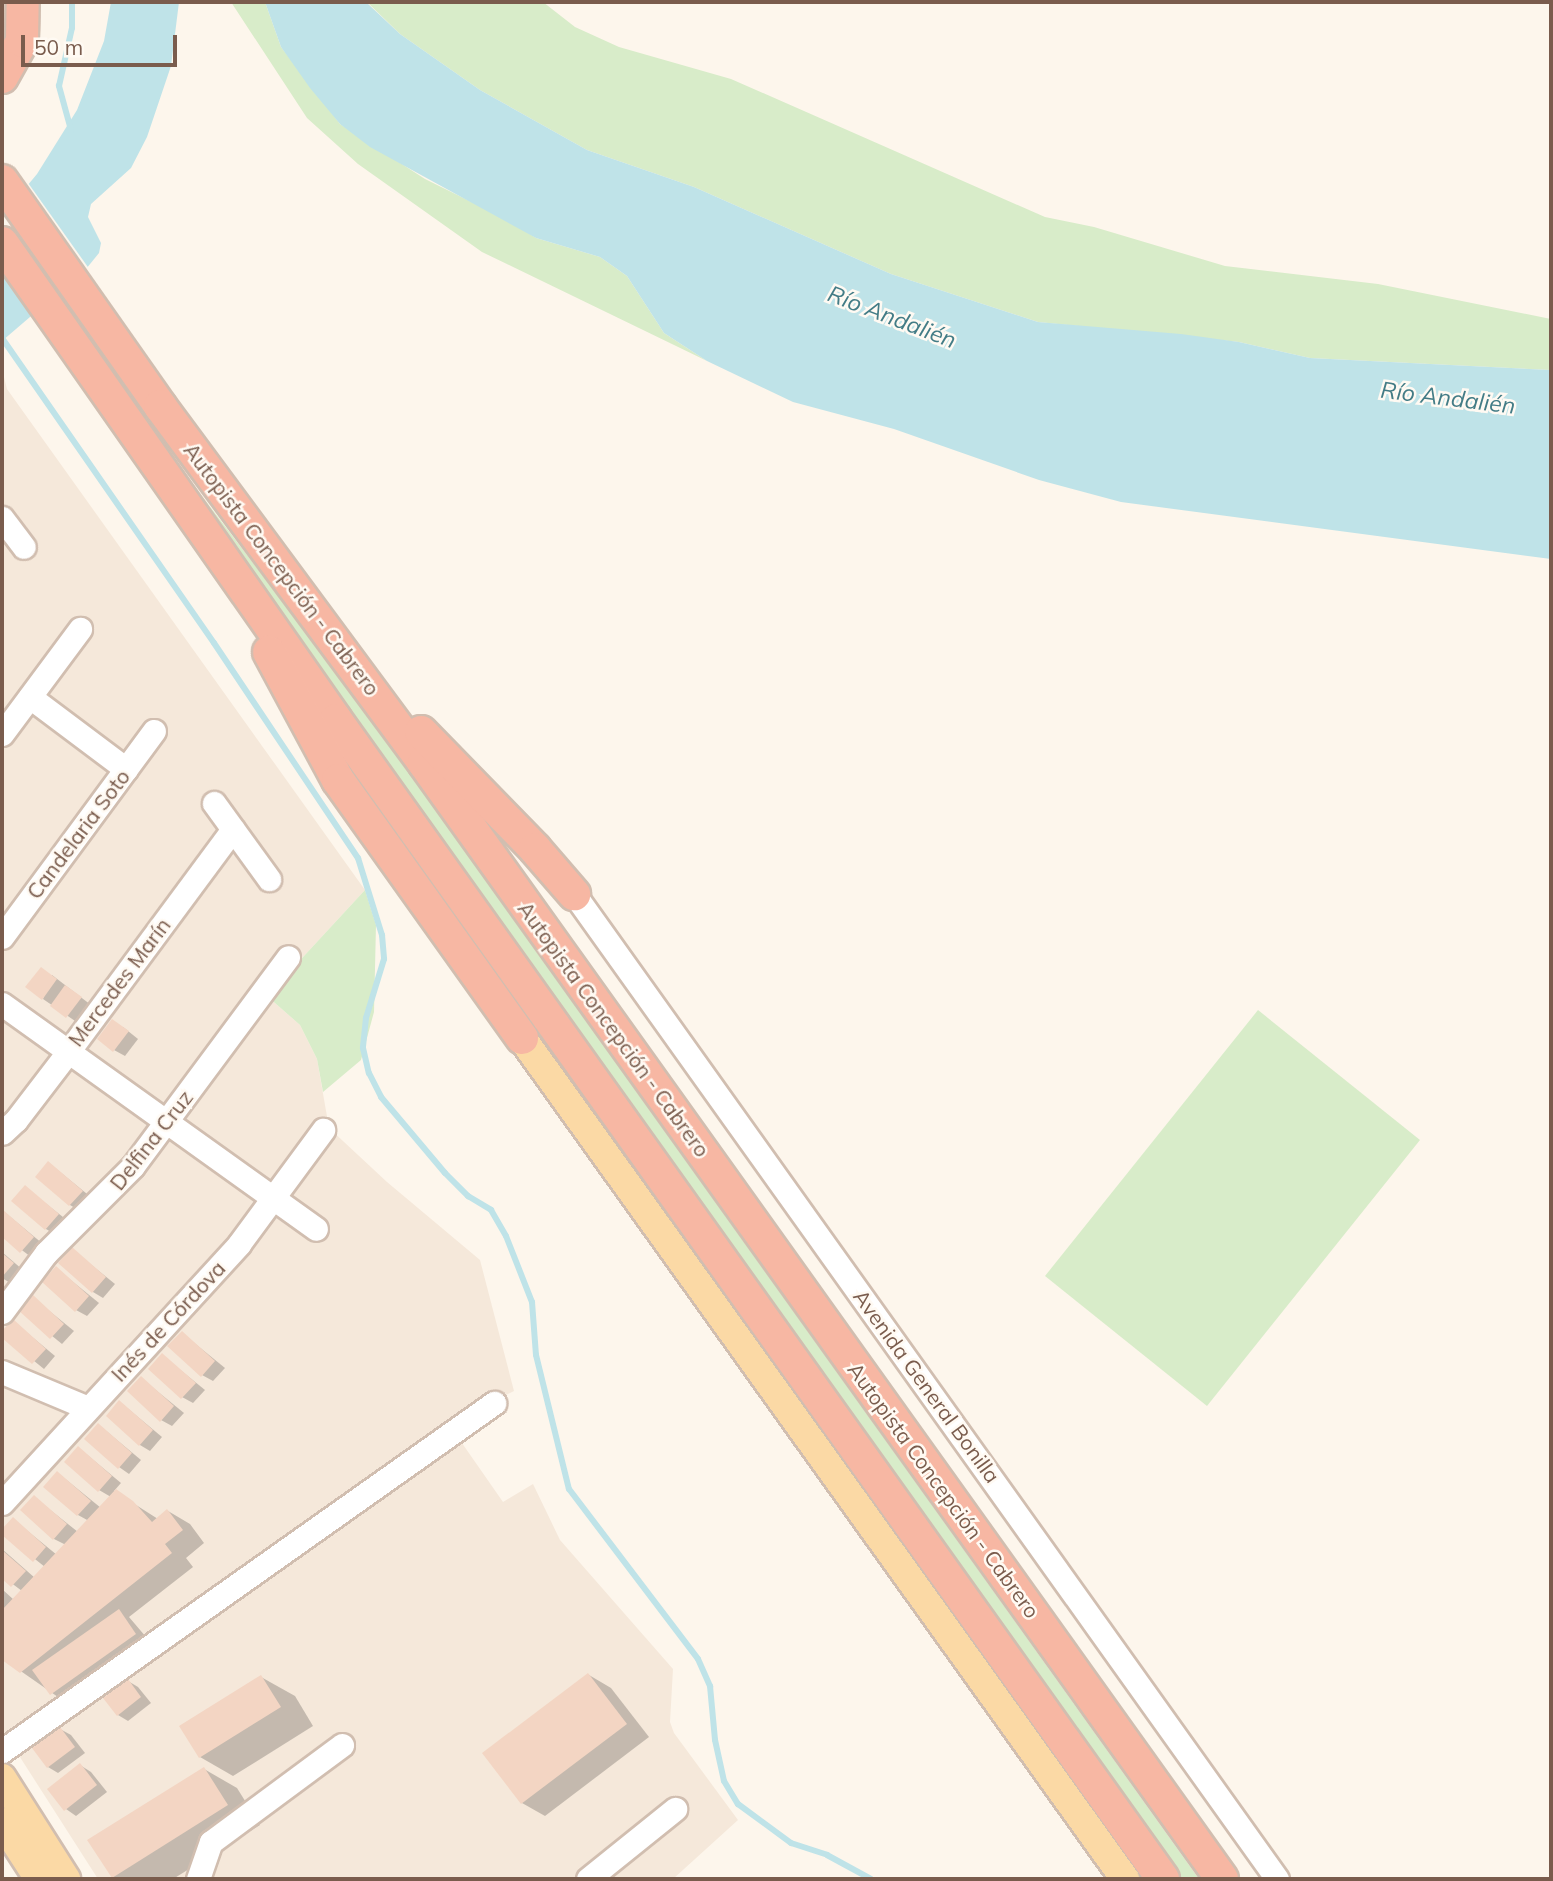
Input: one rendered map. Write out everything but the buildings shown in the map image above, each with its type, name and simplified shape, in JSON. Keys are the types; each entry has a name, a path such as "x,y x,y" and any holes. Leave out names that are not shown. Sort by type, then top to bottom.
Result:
{"highway":[{"path":"2,77 22,41 24,7"},
{"name":"Autopista Concepción - Cabrero","path":"2,181 1222,1879"},
{"name":"Autopista Concepción - Cabrero","path":"2,243 203,531 1163,1879"},
{"path":"203,531 338,780 522,1038"},
{"path":"334,641 535,849 574,894"}],"main road":[{"path":"522,1038 1125,1879"},
{"path":"2,1778 66,1879"},
{"path":"2,1822 39,1879"}],"street":[{"path":"3,524 24,547"},
{"path":"2,734 80,629"},
{"path":"30,697 126,769"},
{"name":"Candelaria Soto","path":"2,937 154,731"},
{"path":"214,803 269,878"},
{"name":"Mercedes Marín","path":"2,1133 16,1120 68,1052 233,829"},
{"name":"Avenida General Bonilla","path":"574,894 1277,1879"},
{"name":"Delfina Cruz","path":"2,1312 46,1253 118,1183 167,1122 288,957"},
{"path":"2,1003 316,1229"},
{"name":"Inés de Córdova","path":"2,1503 208,1279 275,1199 284,1181 323,1130"},
{"path":"2,1372 88,1408"},
{"path":"2,1751 494,1403"},
{"path":"198,1879 211,1842 342,1745"},
{"path":"588,1879 675,1809"}],"shaded area":[{"path":"2,369 7,389 365,890 267,996 300,1025 317,1059 329,1128 387,1182 480,1260 514,1391 448,1423 503,1502 533,1484 560,1540 673,1669 670,1722 674,1733 738,1820 673,1879 98,1879 2,1729"}],"green space":[{"path":"231,2 265,2 281,47 340,124 425,179 512,222 536,238 600,257 627,276 664,333 707,361 482,252 358,164 307,118"},
{"path":"367,2 543,2 575,27 619,47 731,79 1045,217 1094,227 1225,266 1378,284 1551,319 1551,370 1310,358 1239,342 1038,322 891,274 694,187 587,150 480,90 400,34"},
{"path":"130,402 342,679 1199,1879 1180,1879 329,688"},
{"path":"365,890 376,925 374,1012 361,1060 323,1092 317,1059 300,1025 267,996"},
{"path":"1258,1010 1420,1140 1207,1406 1045,1276"}],"water":[{"path":"111,2 179,2 171,66 147,137 131,168 91,204 88,217 101,243 99,253 86,269 2,341 2,216 37,174 77,110 104,41"},
{"name":"Río Andalién","path":"265,2 366,2 400,34 480,90 587,150 694,187 891,274 1038,322 1181,334 1239,342 1310,358 1551,370 1551,559 1121,502 1039,480 894,429 793,402 707,361 664,333 627,276 600,257 536,238 370,147 340,124 310,88 281,47"}],"pier":[{"path":"26,180 90,270 33,318 2,274 2,211"}],"waterway":[{"path":"71,130 59,86 72,28 72,2"},
{"path":"2,338 214,643 358,858 382,935 384,959 366,1018 363,1048 369,1073 381,1097 445,1173 468,1196 491,1210 506,1236 532,1302 536,1355 569,1489 698,1659 710,1686 715,1740 724,1781 738,1804 791,1843 827,1855 871,1879"}]}
